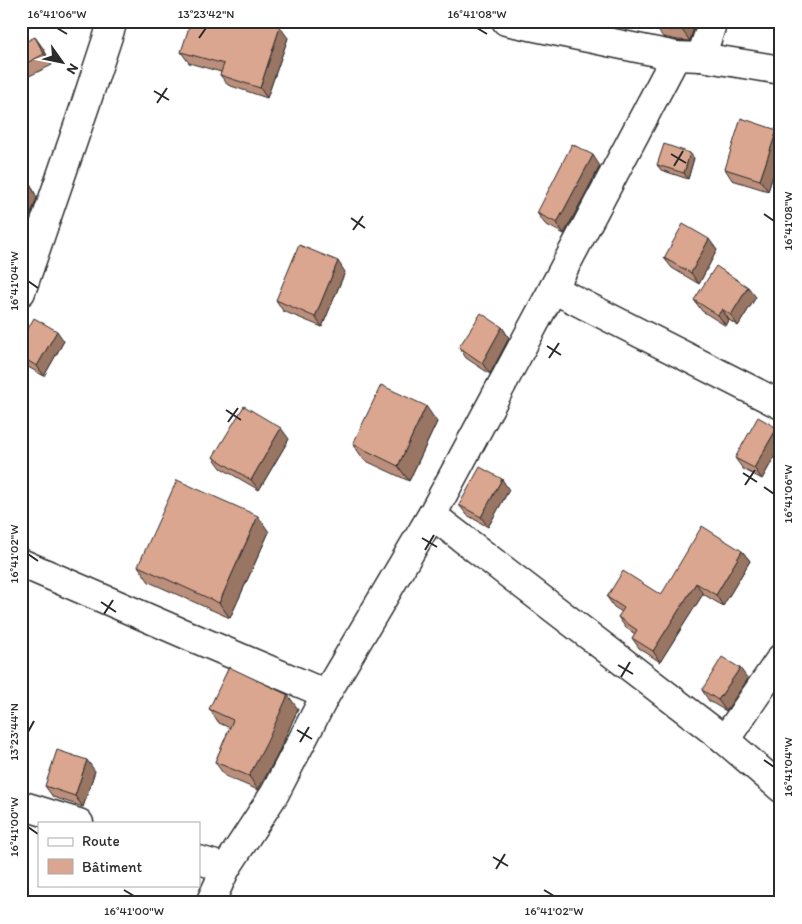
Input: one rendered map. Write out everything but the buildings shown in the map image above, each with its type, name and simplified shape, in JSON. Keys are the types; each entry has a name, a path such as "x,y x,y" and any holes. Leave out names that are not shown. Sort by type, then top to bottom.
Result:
{"street":[{"path":"21,292 113,21"},
{"path":"506,21 689,57 781,70"},
{"path":"210,903 226,868 275,793 326,694 432,515 553,289 689,57 713,21"},
{"path":"553,289 781,405"},
{"path":"432,515 725,740 781,788"},
{"path":"21,563 326,694"},
{"path":"725,740 781,658"},
{"path":"21,805 76,822"},
{"path":"200,860 226,868"}]}
